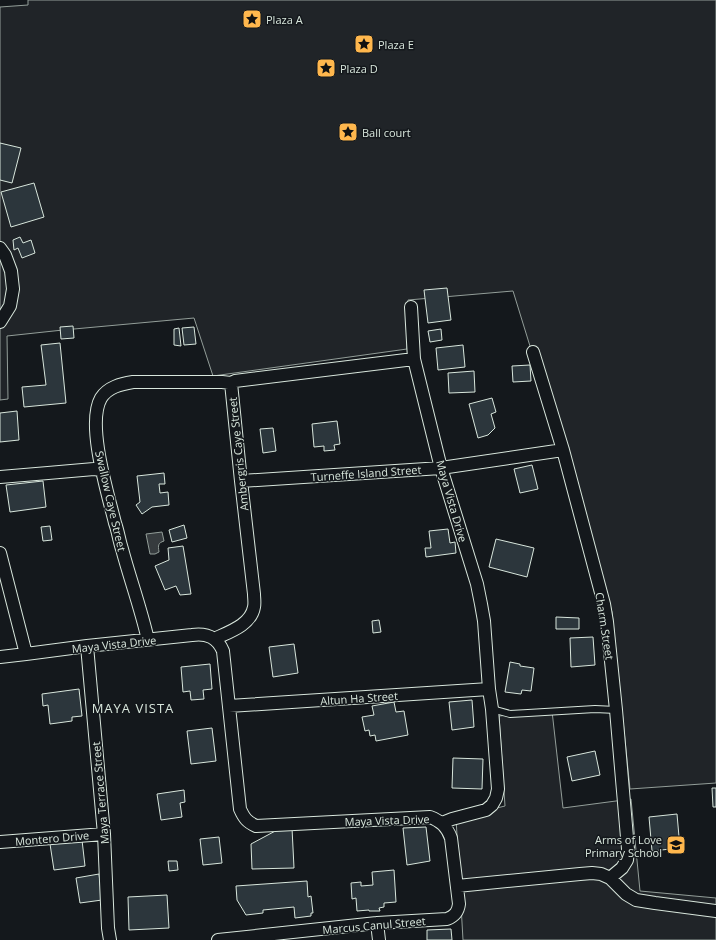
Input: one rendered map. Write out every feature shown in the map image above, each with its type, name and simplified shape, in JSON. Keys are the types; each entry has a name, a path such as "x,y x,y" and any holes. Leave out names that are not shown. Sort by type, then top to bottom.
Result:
{"street":[{"path":"0,248 11,271 13,289 10,306 0,322"},
{"name":"Maya Vista Drive","path":"0,657 87,646 201,634 208,635 220,644 223,651 240,809 248,823 256,826 430,817 437,819 442,823 486,810 492,805 496,798 498,789 484,621 477,584 441,468 414,359 411,307"},
{"name":"Charm Street","path":"534,352 563,450 604,604 607,622 628,849 627,860 622,868 610,878"},
{"name":"Ambergris Caye Street","path":"214,639 245,624 252,615 254,607 254,594 231,382 414,359"},
{"name":"Swallow Caye Street","path":"148,640 102,470 96,428 97,412 101,398 109,389 119,384 133,382 231,382"},
{"name":"Turneffe Island Street","path":"241,481 441,468 563,450"},
{"path":"0,477 94,469 102,470"},
{"path":"0,553 26,654"},
{"name":"Maya Terrace Street","path":"87,646 104,834 108,928 110,940"},
{"name":"Altun Ha Street","path":"229,706 489,689"},
{"path":"442,823 448,830 451,838 457,886 592,873 601,874 610,878 626,894 636,900 716,910"},
{"name":"Montero Drive","path":"0,842 104,834"},
{"name":"Marcus Canul Street","path":"218,940 377,924 447,919 457,914 459,909 457,886"},
{"path":"377,924 379,940"}],"lane":[{"path":"492,709 510,714 596,708 616,710"}],"shaded area":[{"path":"28,0 716,0 716,783 630,789 612,612 513,291 408,300 407,349 213,376 194,318 7,336 8,399 0,400 0,7 28,5"},
{"path":"162,532 164,541 159,545 159,552 150,554 146,534"},
{"path":"552,711 563,808 631,799 640,891 716,898 716,940 463,940 456,818 505,806 499,716"}],"building":[{"path":"0,143 21,148 12,183 0,180"},
{"path":"34,183 44,217 11,227 1,192"},
{"path":"20,237 23,243 31,240 35,253 22,258 18,248 14,250 13,240"},
{"path":"447,288 451,320 428,323 424,290"},
{"path":"73,326 74,338 61,339 60,327"},
{"path":"194,327 196,344 184,345 182,328"},
{"path":"179,328 181,346 174,345 174,329"},
{"path":"441,329 442,340 430,342 428,331"},
{"path":"60,343 66,403 24,407 22,387 46,385 41,345"},
{"path":"463,345 465,367 438,370 436,348"},
{"path":"530,365 531,381 513,382 512,366"},
{"path":"474,371 475,392 449,393 448,373"},
{"path":"492,398 496,412 491,414 495,428 488,435 478,438 469,404"},
{"path":"17,411 19,440 0,442 0,413"},
{"path":"337,421 340,444 334,445 335,450 324,451 324,446 314,447 312,424"},
{"path":"273,428 276,451 263,453 260,429"},
{"path":"532,465 538,489 520,493 514,469"},
{"path":"164,473 165,484 159,484 160,493 168,492 169,505 152,507 142,514 136,505 140,502 137,476"},
{"path":"43,481 46,507 10,512 6,485"},
{"path":"184,525 187,538 172,542 169,530"},
{"path":"50,526 52,540 43,541 41,527"},
{"path":"448,529 450,543 455,542 456,553 426,557 425,548 431,548 429,531"},
{"path":"496,539 534,548 527,577 489,567"},
{"path":"183,546 191,594 180,595 176,586 165,590 155,566 169,560 168,548"},
{"path":"556,617 579,618 579,629 556,629"},
{"path":"379,620 381,632 373,633 372,621"},
{"path":"593,637 595,665 571,667 570,638"},
{"path":"294,644 298,673 273,677 269,647"},
{"path":"510,662 520,664 520,666 534,668 531,691 522,690 521,694 505,692"},
{"path":"210,664 212,689 203,690 204,699 191,700 190,691 183,692 181,667"},
{"path":"79,689 82,716 72,717 72,721 50,724 48,705 43,706 42,694"},
{"path":"472,700 474,727 452,730 449,702"},
{"path":"394,702 396,712 404,711 408,735 376,741 375,735 370,736 369,730 365,731 362,717 374,715 372,706"},
{"path":"212,728 216,761 191,764 187,731"},
{"path":"595,751 600,775 572,781 567,757"},
{"path":"453,758 483,759 482,789 452,788"},
{"path":"712,788 716,788 716,807 713,807"},
{"path":"184,790 185,802 180,803 182,817 161,820 157,794"},
{"path":"677,814 680,848 652,851 649,817"},
{"path":"426,827 430,861 407,865 403,828"},
{"path":"292,828 294,868 252,869 251,844 279,829"},
{"path":"219,837 222,863 203,865 200,839"},
{"path":"82,840 85,866 54,870 50,844"},
{"path":"168,861 177,861 178,870 169,871"},
{"path":"394,870 396,902 384,903 384,907 379,908 380,911 357,911 356,898 352,899 351,883 361,882 361,886 373,885 372,872"},
{"path":"99,874 102,900 80,903 76,878"},
{"path":"307,881 308,897 311,896 313,913 311,913 311,916 295,918 294,907 263,910 263,913 246,915 237,900 236,886"},
{"path":"167,895 169,928 129,930 128,897"},
{"path":"451,929 452,940 427,940 427,930"}],"place":[{"name":"Plaza A","path":"252,19"},
{"name":"Plaza E","path":"364,44"},
{"name":"Plaza D","path":"326,68"},
{"name":"Ball court","path":"348,132"},
{"name":"Arms of Love Primary School","path":"676,845"}],"district":[{"name":"MAYA VISTA","path":"133,708"}]}
